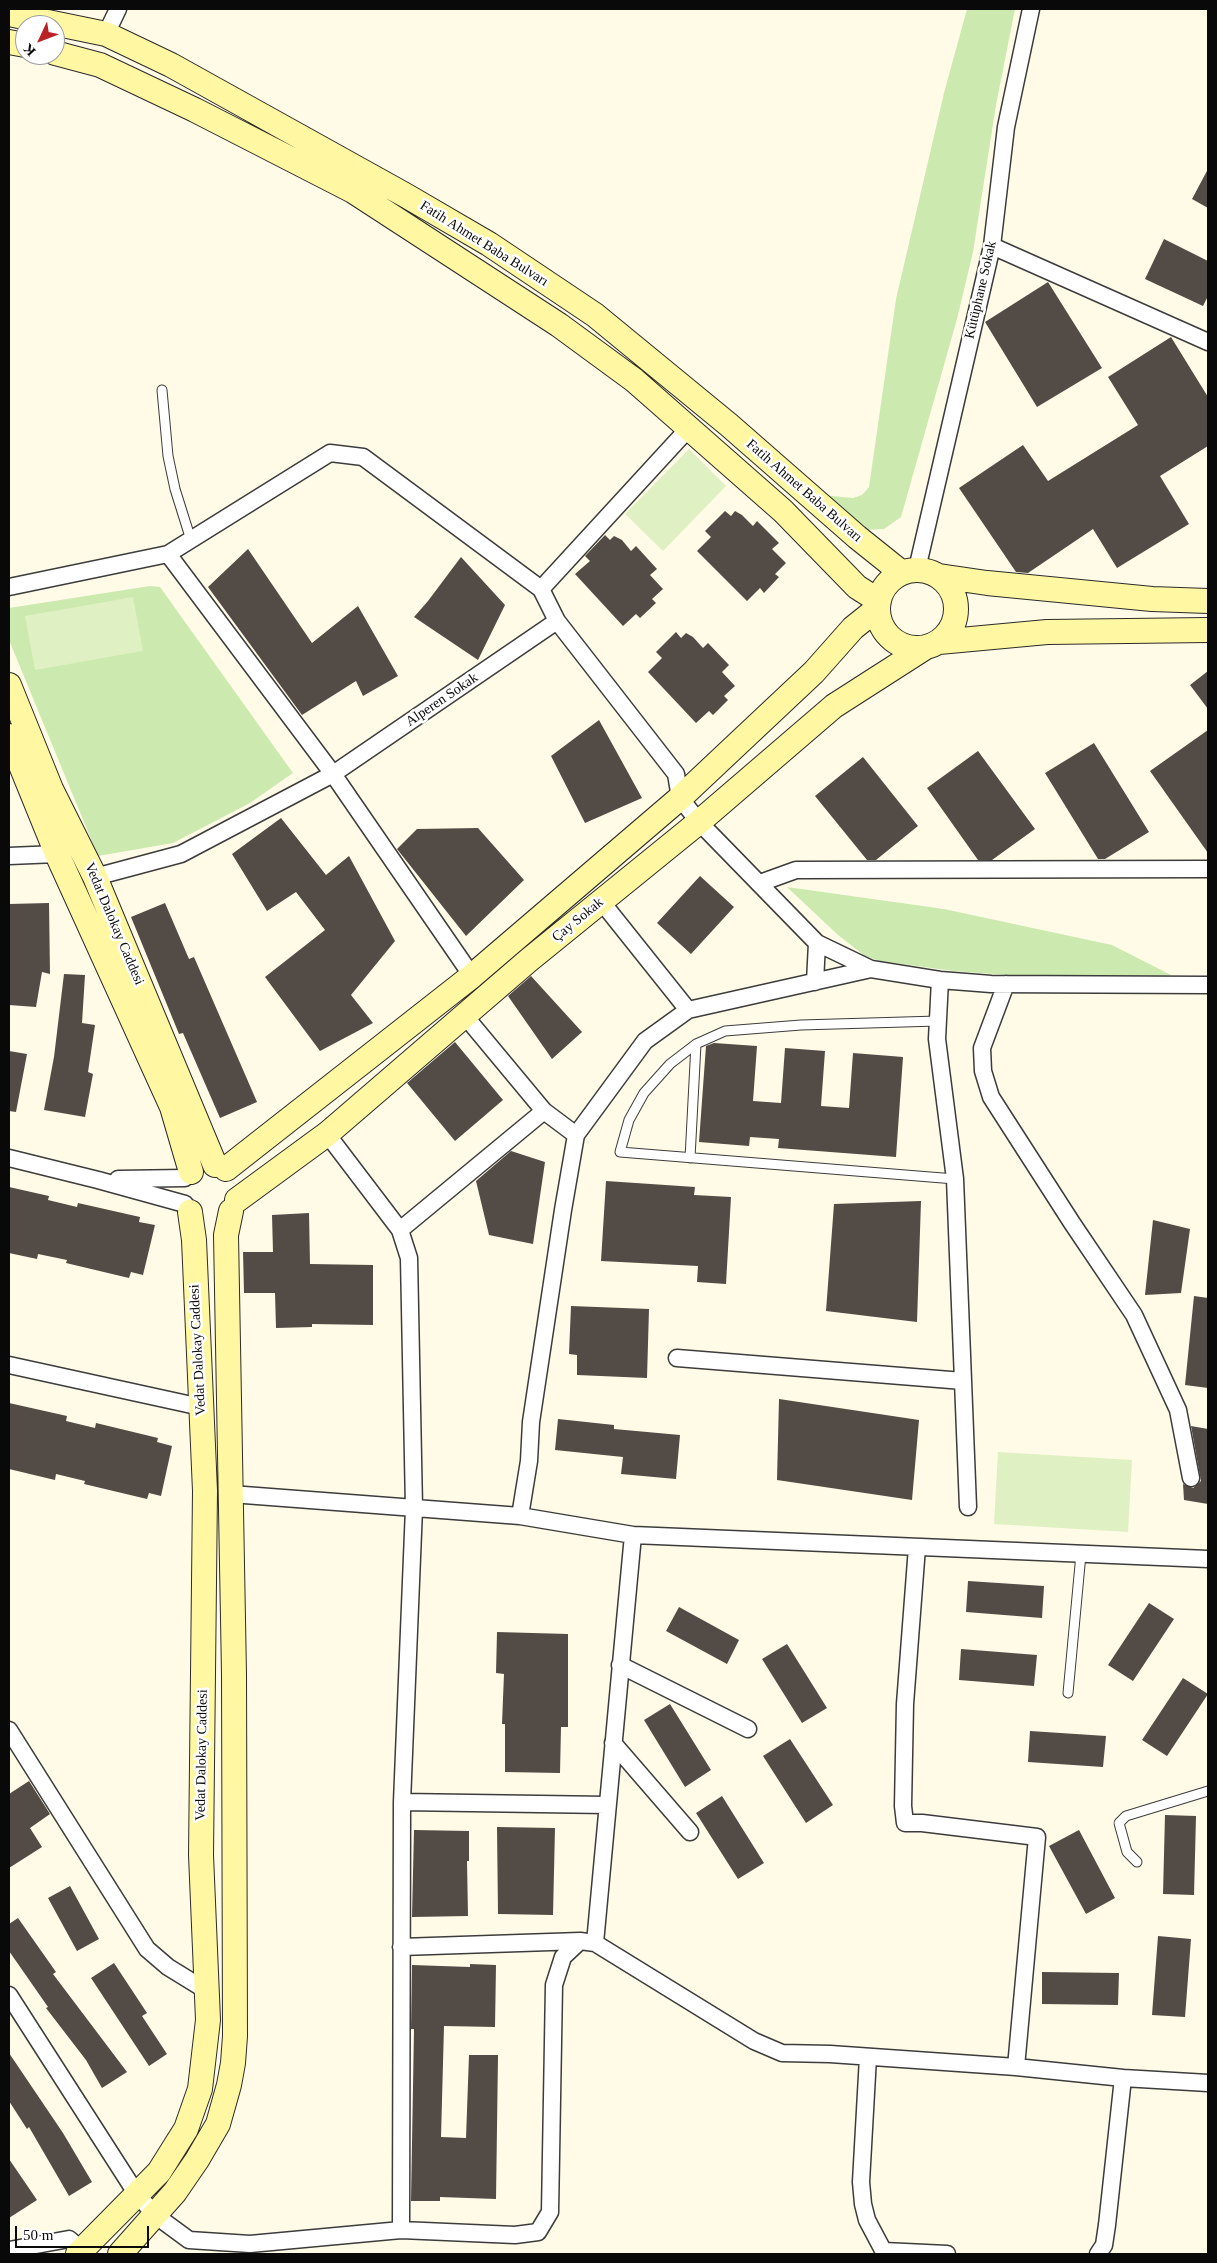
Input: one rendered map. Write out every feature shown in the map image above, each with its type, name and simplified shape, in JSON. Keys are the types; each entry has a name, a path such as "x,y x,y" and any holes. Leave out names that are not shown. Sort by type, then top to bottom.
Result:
{"main road":[{"name":"Fatih Ahmet Baba Bulvarı","path":"9,14 106,34 171,65 489,244 595,316 729,425 857,537 919,573"},
{"name":"Fatih Ahmet Baba Bulvarı","path":"65,56 100,65 195,110 353,190 559,325 634,380 783,511 857,587 878,605"},
{"path":"1208,601 1152,599 987,583 919,573 891,579 883,589 878,605 880,620 884,630 892,639 908,646 1047,632 1208,630"},
{"path":"919,573 948,585 954,596 956,609 951,627 932,644"},
{"name":"Çay Sokak","path":"221,1167 472,976 680,798 814,672 853,628 878,605"},
{"name":"Çay Sokak","path":"234,1206 327,1134 602,901 699,822 834,706 932,644"},
{"name":"Vedat Dalokay Caddesi","path":"9,685 51,788 95,877 221,1167"},
{"name":"Vedat Dalokay Caddesi","path":"9,736 57,854 172,1107 188,1175"},
{"path":"120,2254 155,2216 197,2160 218,2124 233,2063 235,2036 234,1674 226,1235 234,1206 236,1183 221,1167 198,1167 188,1175 182,1187 187,1208 206,1220 215,1220 234,1206"},
{"name":"Vedat Dalokay Caddesi","path":"80,2252 136,2193 159,2172 186,2129 200,2089 208,2020 201,1855 205,1491 194,1240 187,1208"}],"street":[{"path":"106,34 118,9"},
{"name":"Kütüphane Sokak","path":"919,573 992,246 1006,127 1031,9"},
{"path":"992,246 1208,342"},
{"path":"541,589 688,429"},
{"path":"9,586 168,554 330,453 363,457 541,589 557,621 676,774 680,798 699,822 817,942 871,969 940,980 1006,984 1208,985"},
{"path":"168,554 333,774 472,976"},
{"name":"Alperen Sokak","path":"95,877 181,854 333,774 557,621"},
{"path":"9,856 57,854"},
{"path":"760,883 796,870 1208,869"},
{"path":"602,901 688,1010"},
{"path":"815,982 817,942"},
{"path":"520,1516 529,1462 530,1422 562,1210 576,1135 645,1040 688,1010 871,969"},
{"path":"940,980 937,1039 955,1179 968,1507"},
{"path":"1006,984 982,1048 983,1072 991,1097 1134,1315 1178,1410 1191,1478"},
{"path":"465,1016 544,1111 576,1135"},
{"path":"400,1230 544,1111"},
{"path":"327,1134 400,1230 409,1258 414,1508 402,1802 401,2230"},
{"path":"9,1158 98,1180 187,1208"},
{"path":"98,1180 188,1175"},
{"path":"677,1358 963,1381"},
{"path":"9,1365 201,1407"},
{"path":"231,1494 520,1516 633,1535 1208,1559"},
{"path":"588,1942 607,1805 633,1535"},
{"path":"916,1547 905,1704 903,1806 905,1823 922,1823 1036,1838 1016,2067"},
{"path":"620,1665 748,1729"},
{"path":"9,1730 147,1949 168,1967 207,1992"},
{"path":"613,1743 690,1832"},
{"path":"402,1802 607,1805"},
{"path":"402,1947 588,1942 754,2040 782,2053 1016,2067 1124,2078 1208,2083"},
{"path":"9,1995 136,2193 155,2216 189,2240 250,2244 401,2230 515,2235 538,2232 550,2212 554,1986 563,1957 588,1942"},
{"path":"868,2057 861,2182 867,2220 885,2253 947,2254"},
{"path":"1098,2254 1104,2245 1107,2225 1124,2078"},
{"path":"9,2249 69,2239 80,2252"}],"lane":[{"path":"162,390 168,456 177,497 191,540"},
{"path":"938,1021 801,1024 725,1031 696,1044 670,1064 644,1093 628,1120 620,1152 955,1179"},
{"path":"690,1158 696,1044"},
{"path":"1068,1692 1081,1554"},
{"path":"1137,1862 1127,1852 1119,1823 1126,1816 1208,1791"}],"green space":[{"path":"967,9 1015,9 996,105 973,252 957,319 901,517 884,529 864,530 822,495 853,498 862,495 869,487 896,299 944,93"},
{"path":"689,449 726,486 663,551 625,514"},
{"path":"150,586 160,587 293,773 250,803 173,843 98,856 9,640 9,608"},
{"path":"133,597 143,651 35,670 25,616"},
{"path":"787,887 944,909 1112,945 1171,975 1154,978 1034,977 954,971 880,961 865,956 838,935"},
{"path":"998,1452 1132,1460 1128,1532 994,1524"}],"building":[{"path":"1208,169 1208,208 1192,199"},
{"path":"1164,239 1208,261 1208,296 1203,306 1145,279"},
{"path":"1048,282 1102,368 1037,407 985,322"},
{"path":"1171,337 1208,397 1208,446 1160,476 1189,524 1117,568 1093,529 1028,573 1016,572 959,488 1023,445 1048,481 1138,425 1108,377"},
{"path":"725,511 731,516 735,511 753,526 757,521 779,543 772,549 786,563 775,574 779,577 764,593 760,588 747,601 697,551 711,537 705,531"},
{"path":"605,535 610,540 614,536 622,540 631,551 636,546 657,569 650,575 663,589 652,599 656,603 640,618 636,614 623,626 575,574 590,561 585,556"},
{"path":"248,549 312,643 358,606 398,676 363,696 356,681 302,715 208,587"},
{"path":"461,557 505,605 478,660 414,617"},
{"path":"676,632 681,638 686,633 693,637 703,648 708,643 729,665 722,672 735,686 724,696 728,700 713,715 709,711 696,723 648,672 662,658 656,652"},
{"path":"1208,671 1208,709 1190,685"},
{"path":"599,720 642,798 585,823 551,756"},
{"path":"1208,730 1208,853 1150,771"},
{"path":"1094,743 1149,832 1105,859 1098,859 1045,773"},
{"path":"978,751 1035,829 992,860 978,860 927,788"},
{"path":"863,757 918,826 876,860 867,860 815,796"},
{"path":"281,818 326,875 349,856 395,941 351,995 373,1023 320,1051 265,977 325,930 296,892 267,911 232,854"},
{"path":"478,828 524,880 466,936 397,849 417,829"},
{"path":"700,876 734,907 691,954 657,923"},
{"path":"49,903 50,974 42,972 36,1007 9,1005 9,904"},
{"path":"165,903 189,959 194,957 257,1102 220,1118 183,1033 179,1034 131,917"},
{"path":"64,974 85,975 82,1023 95,1025 88,1072 93,1074 85,1117 44,1110 54,1057"},
{"path":"531,976 582,1032 552,1059 508,996"},
{"path":"455,1042 503,1100 455,1141 407,1083"},
{"path":"714,1043 757,1046 753,1101 781,1103 785,1048 825,1051 821,1106 849,1108 853,1053 903,1057 896,1157 778,1148 779,1139 750,1137 749,1146 699,1142 706,1046"},
{"path":"9,1051 27,1054 16,1112 9,1111"},
{"path":"511,1151 545,1162 533,1244 489,1235 476,1181"},
{"path":"606,1181 695,1187 694,1195 731,1197 726,1284 697,1282 698,1266 601,1261"},
{"path":"9,1187 49,1196 48,1200 77,1207 78,1203 140,1217 139,1222 155,1225 143,1275 131,1272 129,1278 66,1263 67,1260 38,1254 37,1259 9,1253"},
{"path":"921,1201 917,1322 826,1311 834,1204"},
{"path":"309,1213 310,1264 373,1265 373,1325 312,1324 312,1327 276,1328 275,1293 244,1293 243,1252 273,1252 272,1215"},
{"path":"1153,1220 1190,1229 1181,1293 1145,1295"},
{"path":"1194,1296 1208,1298 1208,1388 1185,1385"},
{"path":"571,1306 649,1309 647,1378 577,1375 577,1355 569,1354"},
{"path":"779,1399 919,1420 912,1500 777,1480"},
{"path":"9,1403 67,1416 66,1421 95,1428 96,1423 158,1438 157,1442 172,1446 161,1496 149,1493 147,1499 84,1484 85,1481 56,1474 55,1480 9,1469"},
{"path":"558,1419 614,1425 614,1429 680,1435 676,1479 621,1474 623,1457 555,1450"},
{"path":"1191,1426 1208,1429 1208,1504 1184,1500 1183,1484 1193,1488 1201,1481"},
{"path":"968,1581 1044,1586 1042,1618 966,1612"},
{"path":"1149,1603 1174,1619 1133,1681 1108,1665"},
{"path":"679,1607 739,1640 727,1664 666,1631"},
{"path":"497,1632 568,1634 568,1727 561,1727 560,1773 505,1772 505,1724 502,1724 504,1674 496,1673"},
{"path":"787,1644 827,1708 802,1723 762,1659"},
{"path":"961,1649 1037,1655 1034,1686 959,1680"},
{"path":"1183,1678 1208,1694 1167,1756 1142,1740"},
{"path":"670,1704 711,1770 685,1787 644,1720"},
{"path":"1030,1731 1106,1736 1103,1767 1028,1762"},
{"path":"790,1739 833,1805 806,1823 763,1756"},
{"path":"29,1781 50,1814 30,1828 42,1847 9,1868 9,1794"},
{"path":"722,1796 764,1863 738,1879 696,1813"},
{"path":"1165,1815 1196,1816 1194,1895 1163,1894"},
{"path":"497,1827 555,1828 553,1915 498,1914"},
{"path":"414,1830 469,1831 469,1861 467,1861 468,1916 412,1917"},
{"path":"1079,1830 1115,1898 1086,1914 1049,1846"},
{"path":"70,1886 99,1939 77,1951 48,1898"},
{"path":"18,1918 56,1972 53,1974 127,2072 102,2088 86,2060 46,2008 48,2007 9,1951 9,1924"},
{"path":"1158,1936 1191,1939 1185,2017 1152,2015"},
{"path":"114,1963 147,2013 142,2016 167,2054 149,2066 91,1978"},
{"path":"470,1964 496,1965 495,2027 444,2026 441,2137 466,2138 469,2055 498,2055 496,2199 440,2197 440,2201 411,2201 414,2029 411,2029 412,1965 470,1967"},
{"path":"1042,1972 1119,1973 1118,2005 1042,2004"},
{"path":"9,2053 63,2133 92,2182 69,2196 29,2127 27,2129 9,2101"},
{"path":"9,2159 37,2200 9,2218"}]}
